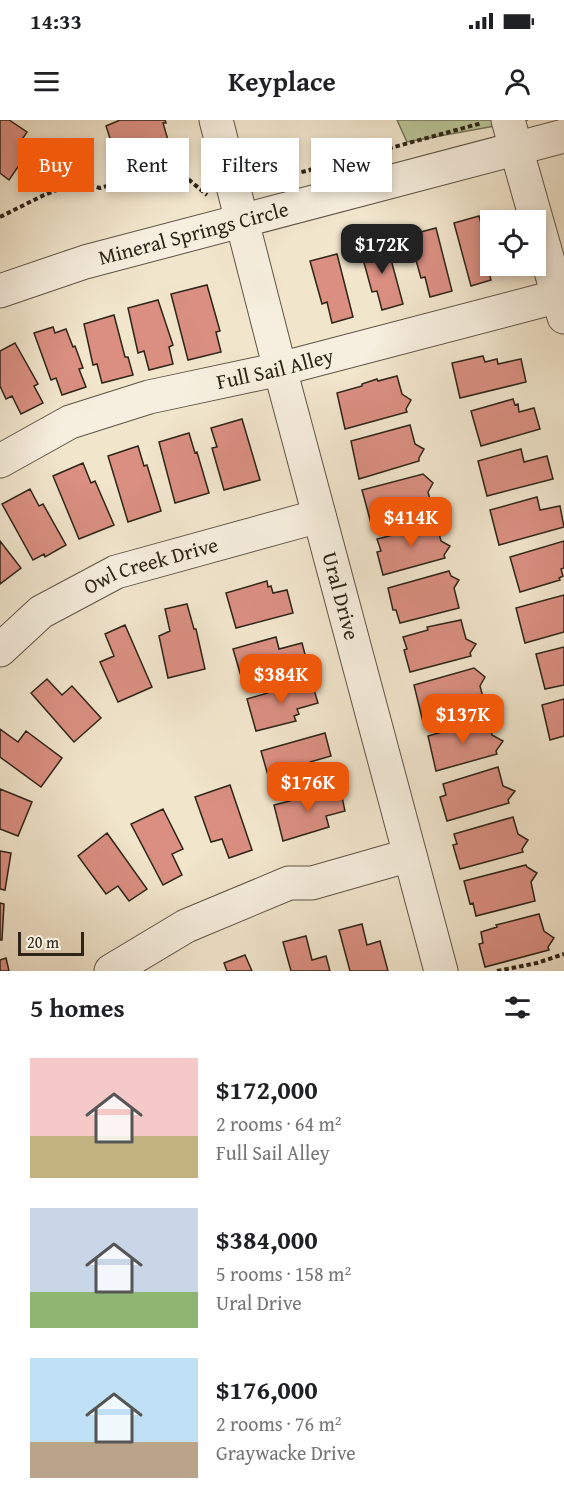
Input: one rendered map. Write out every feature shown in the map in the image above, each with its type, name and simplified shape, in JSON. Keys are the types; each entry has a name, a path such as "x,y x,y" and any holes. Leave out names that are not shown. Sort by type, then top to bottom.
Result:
{"street":[{"name":"Ural Drive","path":"216,120 441,971"},
{"name":"Mineral Springs Circle","path":"0,291 239,205 504,130 564,136"},
{"path":"504,130 561,307"},
{"name":"Full Sail Alley","path":"0,461 70,422 149,397 561,307"},
{"name":"Owl Creek Drive","path":"0,650 41,612 116,572 320,516"},
{"path":"111,971 186,926 289,883 312,883 411,855"}],"path":[{"path":"0,217 44,195 77,182 100,188 168,169 181,173 208,196 239,205 504,130"},
{"path":"496,971 537,963 564,954"}],"green space":[{"path":"397,120 528,120 407,142"}],"building":[{"path":"0,120 9,120 27,132 23,138 18,138 18,167 9,180 0,173"},
{"path":"120,120 165,120 166,123 163,123 167,138 110,138 106,126"},
{"path":"479,216 480,276 490,276 491,280 471,286 454,223"},
{"path":"436,228 452,291 430,297 425,277 421,278 409,235"},
{"path":"386,241 403,304 382,310 377,291 372,292 360,248"},
{"path":"337,254 353,317 332,323 327,302 322,304 310,261"},
{"path":"207,285 220,331 216,332 221,352 188,360 171,294"},
{"path":"158,300 173,345 169,347 173,364 149,370 144,351 138,353 128,308"},
{"path":"114,315 125,357 128,357 133,375 102,383 97,364 93,365 84,324"},
{"path":"53,327 55,333 66,329 83,368 79,369 86,387 62,395 56,378 51,380 34,333"},
{"path":"15,343 38,384 34,386 43,403 21,414 12,396 6,399 0,386 0,351"},
{"path":"483,356 485,362 497,359 498,364 521,359 526,382 460,398 452,363"},
{"path":"397,376 402,394 411,400 406,409 407,412 345,429 337,393 377,379 378,381"},
{"path":"513,399 515,405 518,404 519,412 534,408 540,429 481,446 471,411"},
{"path":"242,419 260,480 224,490 212,448 217,447 211,428"},
{"path":"410,425 415,444 424,449 419,461 359,479 351,441"},
{"path":"189,433 209,493 175,503 159,442"},
{"path":"138,446 144,466 147,465 161,511 128,522 108,456"},
{"path":"521,449 524,462 547,456 553,479 487,496 478,461"},
{"path":"83,463 91,483 95,481 114,525 79,539 53,476"},
{"path":"423,474 433,483 428,492 433,510 413,516 413,519 372,527 362,490"},
{"path":"30,489 39,506 43,504 66,545 45,557 44,554 33,560 2,504"},
{"path":"537,497 540,510 560,506 564,527 499,545 490,510"},
{"path":"436,522 441,541 450,546 444,555 445,558 383,575 377,552 381,551 377,539 401,533 401,530"},
{"path":"0,541 21,568 0,584"},
{"path":"564,541 564,568 561,569 563,576 559,578 560,580 520,592 510,557"},
{"path":"449,571 451,576 459,580 454,588 459,608 400,623 396,610 393,610 388,588"},
{"path":"267,581 273,593 287,590 293,613 236,628 226,593"},
{"path":"564,595 564,632 525,643 516,608"},
{"path":"187,604 194,629 196,629 205,669 168,678 159,636 170,631 165,609"},
{"path":"461,620 466,639 476,644 470,653 471,656 410,672 403,637 428,630 427,627"},
{"path":"125,625 152,687 118,702 100,662 114,656 105,634"},
{"path":"276,637 279,649 302,643 308,666 243,683 233,649"},
{"path":"564,647 564,685 545,689 536,654"},
{"path":"474,668 485,677 480,686 485,705 464,710 465,713 451,717 450,714 423,722 414,685"},
{"path":"47,679 62,695 72,686 101,718 74,742 31,693"},
{"path":"311,680 318,703 297,709 299,714 294,716 296,721 256,731 247,699"},
{"path":"564,699 564,736 550,740 542,705"},
{"path":"488,719 492,735 503,741 496,751 497,754 436,771 428,736"},
{"path":"0,729 18,742 26,731 62,758 41,787 0,757"},
{"path":"325,733 331,756 310,762 311,775 271,786 261,751"},
{"path":"498,767 503,786 515,791 508,800 509,803 447,821 440,797 446,795 443,784"},
{"path":"230,785 252,850 229,858 222,839 211,842 195,797"},
{"path":"340,788 345,811 326,816 329,827 283,841 274,805"},
{"path":"0,789 32,802 18,836 0,829"},
{"path":"163,809 183,849 172,854 182,875 163,885 131,824"},
{"path":"513,817 518,834 528,840 522,849 523,852 460,869 453,845 457,844 454,834"},
{"path":"107,833 147,889 129,901 118,886 106,894 78,856"},
{"path":"0,851 11,853 5,890 0,889"},
{"path":"526,865 537,873 531,882 535,901 476,916 464,881"},
{"path":"0,903 4,904 2,940 0,940"},
{"path":"539,914 544,931 554,938 548,947 549,950 485,967 479,944 483,943 481,932 497,927 496,925"},
{"path":"362,924 367,945 380,941 388,971 350,971 339,930"},
{"path":"306,936 312,960 326,956 330,971 291,971 283,942"},
{"path":"245,955 252,971 227,971 224,963"},
{"path":"6,958 9,971 0,971 0,960"}]}
